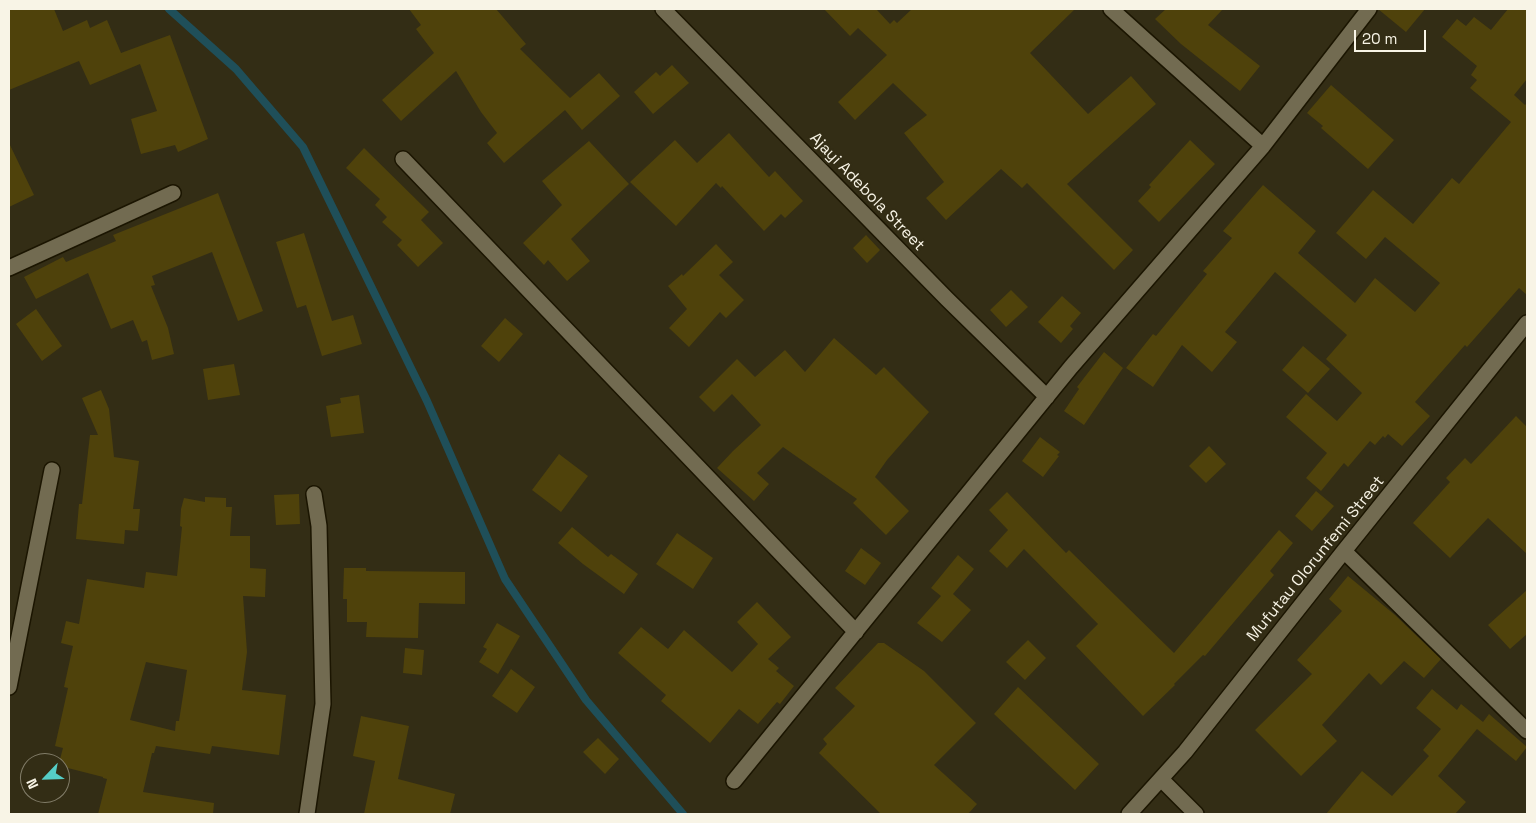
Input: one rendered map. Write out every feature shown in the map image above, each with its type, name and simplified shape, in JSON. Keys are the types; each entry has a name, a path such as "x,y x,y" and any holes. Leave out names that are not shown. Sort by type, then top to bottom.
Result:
{"street":[{"name":"Ajayi Adebola Street","path":"663,9 947,299 1047,397"},
{"path":"1111,9 1263,146"},
{"path":"734,781 1071,367 1263,146 1369,9"},
{"path":"404,159 856,632"},
{"path":"9,268 173,193"},
{"name":"Mufutau Olorunfemi Street","path":"1129,814 1186,752 1344,550 1527,323"},
{"path":"9,687 52,470"},
{"path":"306,814 323,704 319,526 314,494"},
{"path":"1344,550 1527,731"},
{"path":"1161,779 1196,814"}],"building":[{"path":"9,9 54,9 63,31 87,20 90,28 107,20 121,53 170,35 208,139 178,152 175,145 141,154 131,119 157,111 140,64 90,85 79,61 9,90"},
{"path":"409,9 496,9 526,44 520,49 570,98 599,73 620,96 582,130 565,110 504,163 487,143 497,133 481,112 456,71 401,121 382,100 434,53 416,29 421,25"},
{"path":"824,9 879,9 877,10 890,24 894,20 897,23 912,9 1075,9 1030,53 1088,114 1131,76 1156,104 1067,184 1133,250 1114,270 1027,183 1022,188 1001,169 946,220 926,198 944,182 904,133 927,115 893,83 855,120 838,102 887,55 858,28 850,36"},
{"path":"1166,9 1223,9 1208,25 1260,66 1240,91 1181,44 1155,19"},
{"path":"1378,9 1425,9 1406,32"},
{"path":"1508,9 1527,9 1527,79 1514,95 1525,105 1527,103 1527,295 1519,288 1415,402 1430,416 1402,446 1388,434 1385,438 1383,436 1375,445 1370,441 1348,467 1344,463 1321,491 1306,478 1327,453 1286,417 1306,394 1337,421 1362,393 1326,359 1347,335 1275,272 1225,332 1237,342 1212,372 1182,345 1153,387 1126,368 1153,334 1156,336 1207,274 1203,271 1232,238 1223,231 1263,185 1316,231 1298,253 1355,303 1375,278 1415,312 1440,283 1385,237 1366,259 1336,233 1373,190 1413,224 1452,178 1459,184 1511,122 1470,88 1477,80 1471,75 1477,66 1442,37 1457,19 1466,26 1474,17 1491,30"},
{"path":"672,65 689,83 653,114 634,92 656,72 660,76"},
{"path":"1331,85 1394,140 1368,169 1321,128 1323,126 1307,113"},
{"path":"729,133 769,177 775,171 803,201 785,218 781,214 764,231 722,186 721,188 716,183 676,226 630,182 675,140 697,163"},
{"path":"1190,140 1215,164 1159,222 1138,201 1151,187 1149,185"},
{"path":"589,141 629,184 571,239 590,261 567,281 548,260 544,265 523,243 562,205 542,181"},
{"path":"9,143 34,195 9,207"},
{"path":"364,148 429,212 421,220 443,243 418,267 397,245 402,240 382,222 387,217 375,205 380,199 346,168"},
{"path":"218,193 263,311 238,321 212,252 152,276 155,285 151,286 168,328 174,354 152,360 147,340 142,342 133,320 111,329 88,273 36,299 24,277 63,257 66,262 116,241 113,235"},
{"path":"304,233 332,321 353,315 362,344 322,356 306,305 297,308 276,242"},
{"path":"866,235 880,250 867,263 853,248"},
{"path":"716,244 733,262 719,275 744,300 726,318 720,312 689,347 669,328 687,309 668,286 682,274 683,276"},
{"path":"1011,290 1028,307 1006,327 990,310"},
{"path":"1062,296 1081,313 1070,326 1073,329 1061,343 1038,322"},
{"path":"36,309 62,346 42,361 16,324"},
{"path":"505,318 523,334 499,362 481,346"},
{"path":"834,338 876,375 884,367 929,412 887,460 875,477 909,511 886,535 853,503 857,499 783,447 757,473 769,484 754,501 717,468 761,425 732,394 714,412 699,397 737,359 755,377 785,350 805,372"},
{"path":"1303,346 1330,369 1308,393 1282,370"},
{"path":"1104,352 1123,368 1084,425 1064,411 1079,389 1077,387"},
{"path":"234,364 240,395 208,400 203,369"},
{"path":"101,390 109,409 114,457 139,461 133,509 140,509 138,531 125,530 124,544 76,539 79,504 82,504 90,435 98,435 82,398"},
{"path":"359,395 364,433 331,437 326,406 341,403 340,398"},
{"path":"1516,416 1527,427 1527,554 1488,518 1450,558 1413,523 1450,482 1446,478 1465,458 1471,464"},
{"path":"1040,437 1060,452 1043,477 1022,461"},
{"path":"1209,446 1226,464 1206,483 1189,466"},
{"path":"559,454 588,476 561,512 532,490"},
{"path":"1316,491 1334,506 1312,531 1295,516"},
{"path":"1007,492 1066,553 1069,550 1174,653 1279,530 1293,543 1270,571 1274,575 1205,656 1203,655 1143,716 1076,646 1098,624 1024,549 1007,568 989,551 1008,530 989,510"},
{"path":"299,494 300,524 276,525 274,495"},
{"path":"205,497 226,498 226,507 232,507 230,536 250,536 250,568 266,569 265,597 243,596 247,652 242,690 286,695 279,755 212,746 210,754 156,746 154,753 152,753 143,792 214,803 213,814 98,814 107,779 70,769 70,753 62,753 63,748 55,746 68,688 64,687 73,646 61,643 66,621 79,624 87,579 144,588 146,572 177,576 182,527 180,526 181,509 184,498 205,502","holes":["146,662 187,670 179,721 176,721 175,731 130,720"]},
{"path":"572,527 608,557 611,554 638,574 624,594 558,543"},
{"path":"677,533 713,558 693,589 656,564"},
{"path":"861,548 881,563 865,585 845,571"},
{"path":"958,555 974,569 953,594 971,610 942,642 917,623 941,596 931,588"},
{"path":"344,568 366,568 366,571 465,572 465,604 419,603 418,638 366,637 367,622 347,622 347,599 343,599"},
{"path":"1348,576 1395,615 1441,659 1424,678 1404,661 1381,685 1369,673 1322,725 1337,741 1301,776 1255,730 1312,674 1297,660 1342,611 1329,599"},
{"path":"1527,590 1527,634 1510,649 1488,625"},
{"path":"757,602 791,637 768,659 779,668 776,671 794,686 780,704 777,702 758,724 739,709 710,743 661,701 666,695 618,653 641,627 668,649 684,630 732,672 758,644 737,622"},
{"path":"497,623 520,636 498,674 479,662 487,649 483,647"},
{"path":"1028,640 1046,658 1025,680 1006,662"},
{"path":"878,643 884,643 924,671 976,723 934,765 977,804 968,814 881,814 819,753 827,744 823,739 855,706 835,688"},
{"path":"405,648 424,650 422,675 403,673"},
{"path":"511,669 535,687 517,713 492,696"},
{"path":"1018,687 1099,764 1075,790 994,714"},
{"path":"1432,689 1457,710 1461,704 1483,722 1489,714 1527,747 1516,761 1477,729 1438,776 1466,802 1455,814 1326,814 1362,771 1392,796 1429,756 1423,750 1441,729 1416,708"},
{"path":"361,716 409,726 398,779 455,794 450,814 364,814 375,761 353,756"},
{"path":"598,738 619,759 605,774 583,752"}],"waterway":[{"path":"169,9 236,69 303,147 427,401 505,579 586,700 683,814"}]}
